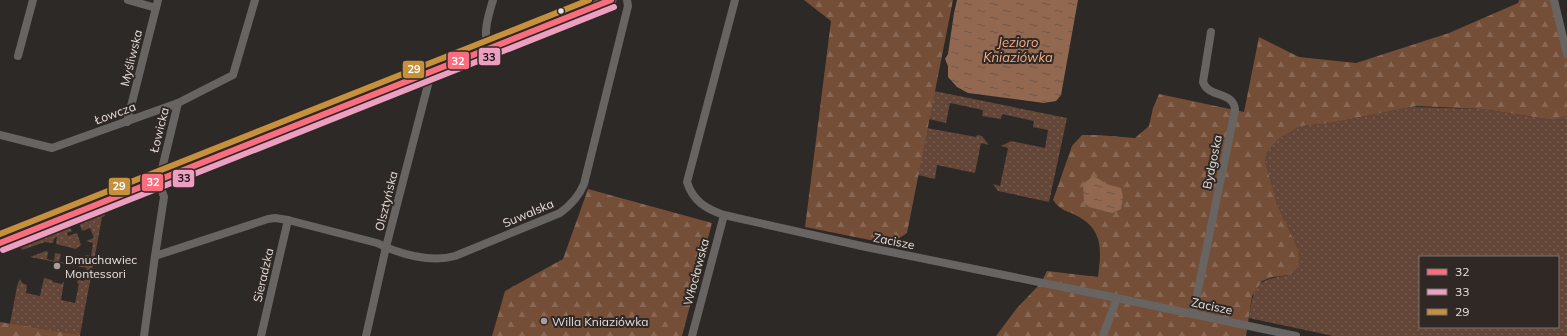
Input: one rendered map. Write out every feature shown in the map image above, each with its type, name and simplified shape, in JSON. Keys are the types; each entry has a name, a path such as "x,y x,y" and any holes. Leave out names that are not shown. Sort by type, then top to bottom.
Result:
{"street":[{"path":"18,56 33,0"},
{"path":"128,0 157,4"},
{"name":"Łowcza","path":"0,135 52,148 178,103 233,75 254,0"},
{"path":"488,49 485,40 485,27 493,0"},
{"path":"0,243 611,0"},
{"name":"Suwalska","path":"288,220 377,243 386,247 430,259 447,259 552,217 568,207 580,192 584,184 628,6 627,0"},
{"name":"Zacisze","path":"735,0 687,182 693,196 698,202 724,215 866,247 1296,336"},
{"path":"1554,0 1567,54"},
{"name":"Myśliwska","path":"127,122 157,4"},
{"name":"Bydgoska","path":"1193,314 1235,110 1234,104 1228,98 1207,90 1203,82 1211,32"},
{"name":"Olsztyńska","path":"366,336 386,247 431,72"},
{"name":"Łowicka","path":"144,336 164,197 159,181 178,103"},
{"name":"Włocławska","path":"692,336 724,215"},
{"path":"155,256 268,218 288,220"},
{"name":"Sieradzka","path":"261,336 288,220"},
{"path":"1103,336 1117,298"}],"shaded area":[{"path":"934,91 1067,118 1049,202 998,191 993,184 1000,186 1008,148 1001,146 1011,141 1045,148 1048,130 1033,127 1034,121 1002,114 1001,119 982,116 983,110 950,103 946,123 929,119"},
{"path":"1412,107 1482,109 1553,120 1567,116 1567,336 1333,336 1249,318 1253,298 1258,286 1269,279 1289,275 1298,249 1277,204 1265,162 1268,151 1280,138 1301,126 1331,123"},
{"path":"927,128 976,137 977,135 982,136 989,145 981,143 975,173 937,165 935,179 918,175"},
{"path":"102,209 105,216 102,217 80,335 10,324 17,286 20,279 22,283 27,285 26,293 40,296 44,278 62,284 64,282 61,300 75,303 79,284 77,283 78,280 84,281 87,268 30,257 46,251 48,252 47,259 54,261 55,253 61,254 59,262 65,263 67,255 71,255 69,263 81,266 86,255 91,256 93,243 86,241 94,238 90,228 82,231 79,222 83,217"},
{"path":"64,225 69,227 72,231 67,233 68,236 77,233 81,245 76,249 56,244 57,237 54,238 53,243 45,242 22,250 20,242"}],"green space":[{"path":"804,0 953,0 907,233 890,244 805,227 831,21"},
{"path":"1519,0 1554,0 1567,54 1567,116 1553,120 1482,109 1417,106 1331,123 1301,126 1280,138 1268,151 1265,162 1277,204 1298,249 1299,266 1289,275 1273,277 1262,281 1252,296 1246,336 996,336 1017,308 1041,283 1047,271 1098,277 1100,251 1097,236 1093,229 1079,217 1062,209 1053,200 1072,146 1082,135 1135,138 1149,126 1153,108 1159,94 1244,112 1259,37 1299,57 1356,63 1449,33 1518,3"},
{"path":"588,189 712,223 682,336 492,336 505,291 563,259"},
{"path":"0,322 80,335 80,336 0,336"}],"water":[{"name":"Jezioro Kniaziówka","path":"957,0 1078,0 1061,95 1056,101 1044,103 968,93 957,87 948,77 948,66 945,59 948,54"},
{"path":"1093,176 1106,184 1121,188 1123,197 1121,209 1112,213 1089,207 1084,203 1083,184"}],"transit line":[{"name":"29","path":"0,234 589,0"},
{"name":"32","path":"0,243 611,0"},
{"name":"33","path":"3,250 614,7"}],"place":[{"name":"Dmuchawiec Montessori","path":"57,266"},
{"name":"Willa Kniaziówka","path":"544,321"}]}
